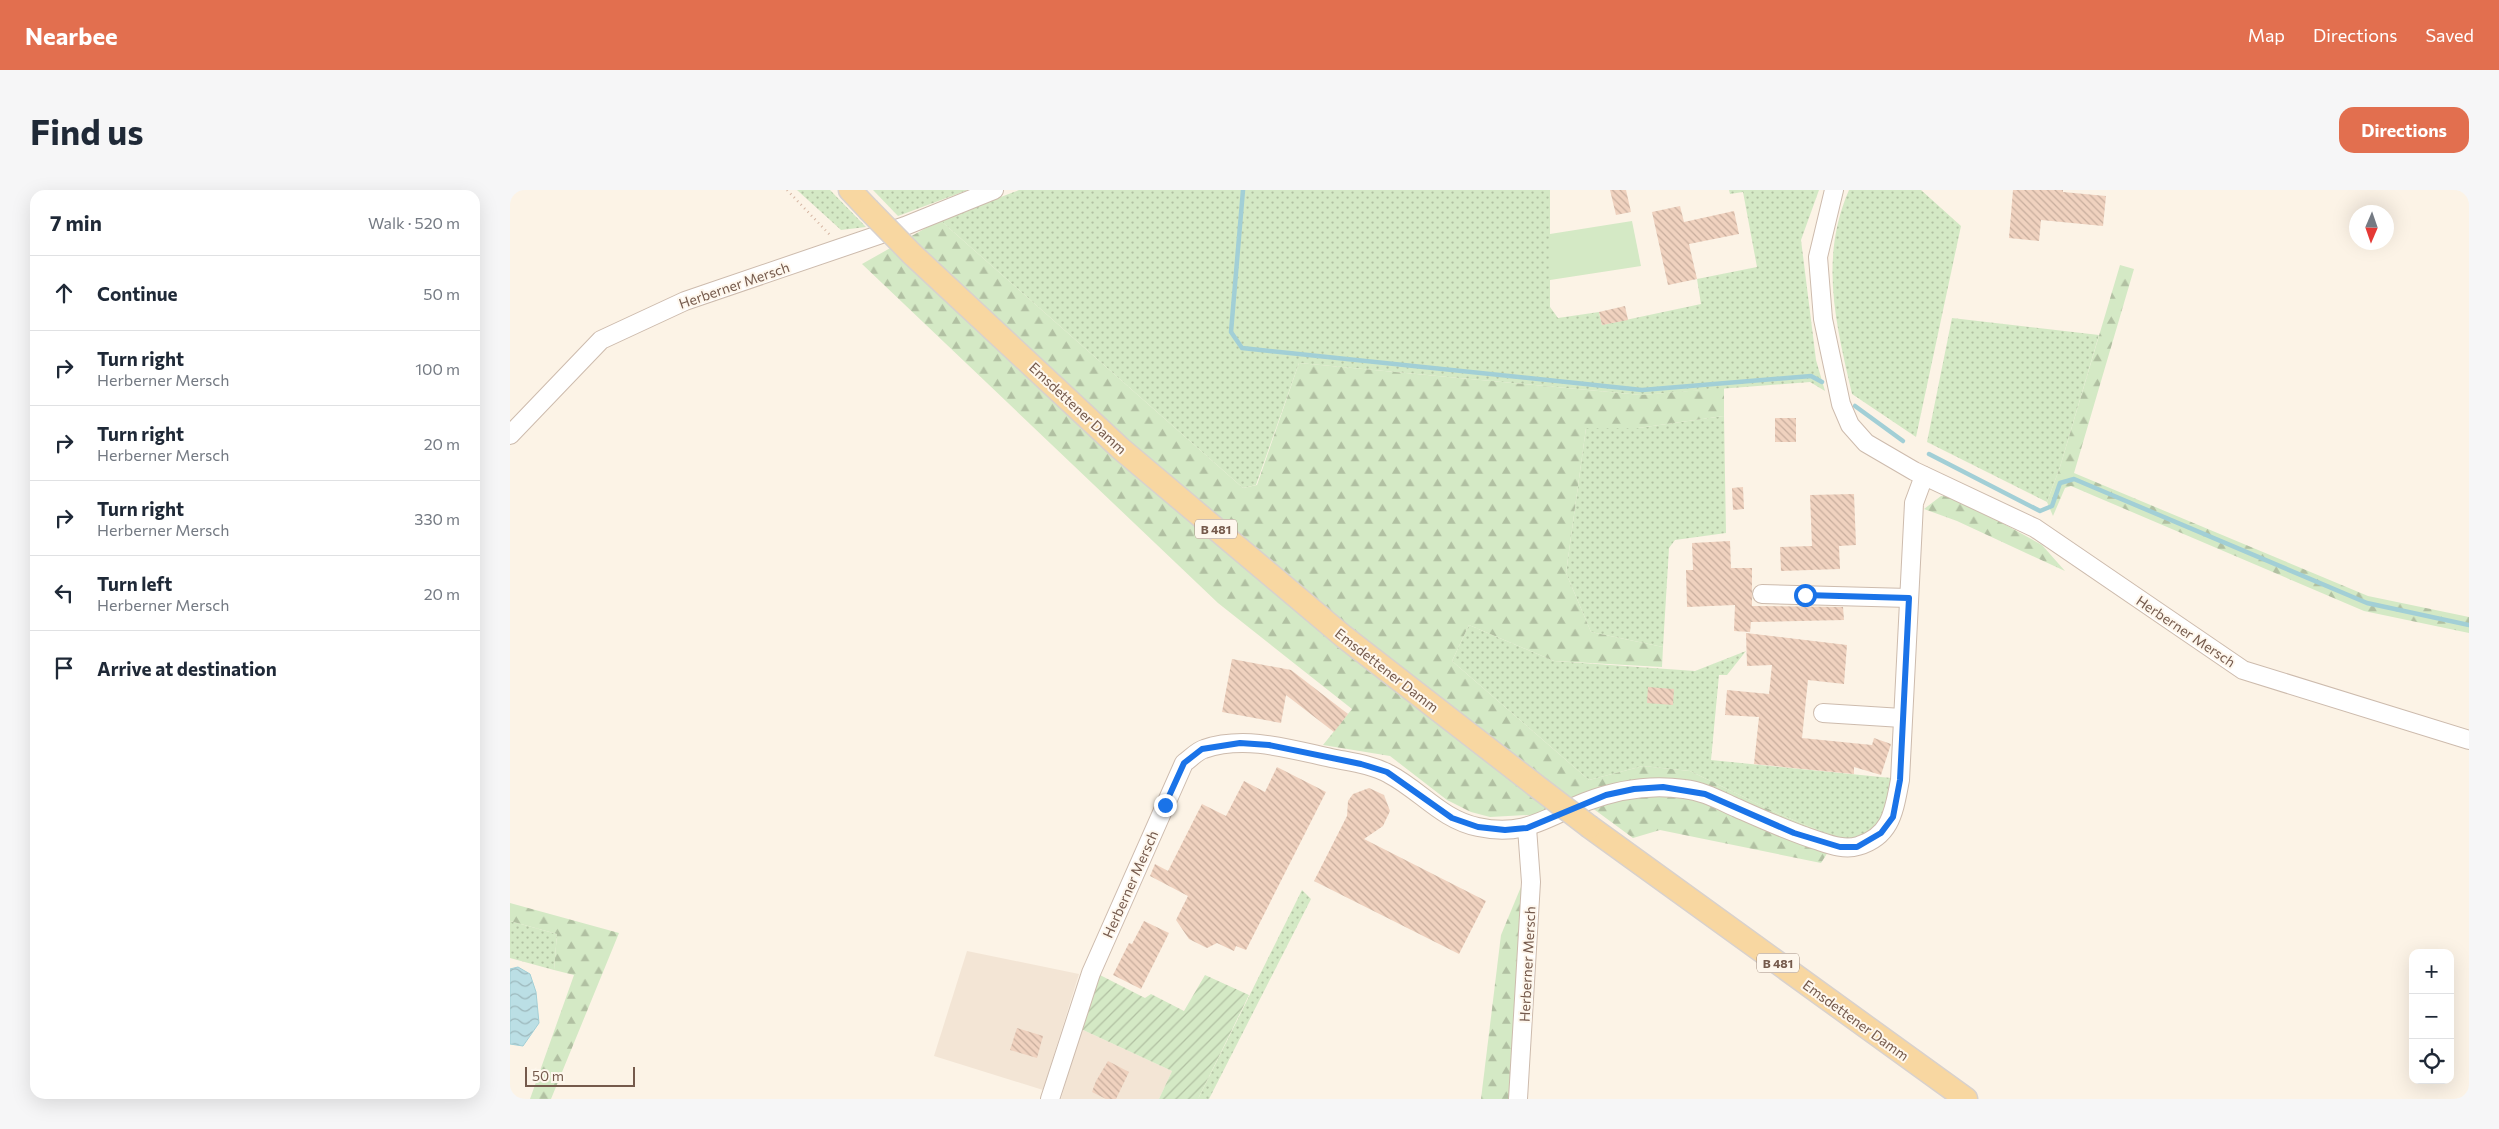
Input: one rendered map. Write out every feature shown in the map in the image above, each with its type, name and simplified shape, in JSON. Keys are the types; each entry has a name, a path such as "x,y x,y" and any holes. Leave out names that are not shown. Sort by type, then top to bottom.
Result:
{"main road":[{"name":"Emsdettener Damm","path":"850,190 912,254 1120,448 1343,636 1590,827 1966,1099"}],"street":[{"name":"Herberner Mersch","path":"510,436 601,340 685,301 905,226 994,190"},
{"name":"Herberner Mersch","path":"1834,190 1818,256 1823,319 1842,404 1850,425 1866,443 1924,476 2035,528 2243,670 2469,740"},
{"name":"Herberner Mersch","path":"1050,1099 1091,973 1184,763 1202,749 1240,743 1269,745 1361,764 1387,772 1452,818 1478,827 1505,830 1527,828 1606,795 1634,789 1663,787 1705,794 1794,833 1840,847 1857,847 1881,833 1893,817 1900,780 1914,503 1924,476"},
{"path":"1762,594 1909,598"},
{"path":"1823,713 1902,718"},
{"name":"Herberner Mersch","path":"1518,1099 1531,882 1527,828"}],"path":[{"path":"787,190 841,248"}],"shaded area":[{"path":"967,951 1079,974 1043,1090 934,1056"},
{"path":"1081,1029 1172,1071 1159,1099 1061,1099"}],"green space":[{"path":"797,190 830,190 866,227 841,230"},
{"path":"873,190 968,190 898,216"},
{"path":"1019,190 1550,190 1550,307 1558,318 1599,312 1602,325 1701,304 1697,279 1757,267 1743,192 1730,194 1729,190 1819,190 1801,240 1816,360 1825,391 1810,382 1641,395 1299,363 1256,485 1243,488 940,220"},
{"path":"1849,190 1921,190 1961,226 1916,437 1852,394 1836,317 1833,292 1835,241 1840,216"},
{"path":"940,220 1243,488 1257,485 1299,363 1641,395 1724,388 1724,416 1638,428 1586,428 1566,573 1591,632 1663,647 1662,667 1554,661 1469,625 1452,661 1589,780 1643,766 1690,771 1777,813 1837,838 1821,863 1660,830 1633,838 1580,799 1546,814 1490,817 1471,812 1447,800 1390,756 1323,745 1352,709 1218,603 862,264"},
{"path":"1632,221 1641,266 1550,280 1550,234"},
{"path":"2120,265 2134,269 2074,473 2368,596 2469,617 2469,633 2364,611 2071,486 2065,488 2053,516 2047,502 2060,467"},
{"path":"1952,318 2099,335 2060,467 2047,502 1927,442"},
{"path":"1724,416 1726,533 1675,540 1669,548 1663,647 1591,632 1566,573 1586,428 1638,428"},
{"path":"1941,496 1955,497 2042,545 2065,571 1957,521 1924,509"},
{"path":"1469,625 1554,661 1695,671 1746,651 1727,675 1719,675 1711,760 1891,778 1886,812 1874,830 1857,840 1837,838 1777,813 1690,771 1643,766 1589,780 1452,661"},
{"path":"1523,882 1512,1099 1481,1099 1501,935"},
{"path":"1302,890 1311,899 1209,1099 1198,1099"},
{"path":"510,903 619,933 551,1099 530,1099 574,975 554,970 557,934 510,921"},
{"path":"510,921 557,934 554,970 510,958"},
{"path":"1098,974 1145,998 1151,994 1184,1011 1205,975 1249,995 1198,1099 1159,1099 1172,1071 1081,1029"}],"water":[{"path":"518,967 530,974 536,992 539,1023 523,1046 510,1044 510,969"}],"building":[{"path":"1610,190 1626,190 1631,212 1616,215"},
{"path":"2013,190 2063,190 2063,192 2106,196 2103,226 2041,220 2039,241 2009,238"},
{"path":"1680,206 1684,222 1734,211 1739,234 1689,244 1697,279 1668,285 1652,212"},
{"path":"1625,306 1628,320 1602,325 1599,312"},
{"path":"1775,418 1796,418 1796,442 1775,442"},
{"path":"1743,487 1744,509 1733,510 1732,488"},
{"path":"1854,494 1856,545 1839,546 1840,569 1781,571 1780,547 1812,546 1810,495"},
{"path":"1730,541 1731,568 1752,568 1752,606 1843,607 1844,620 1751,622 1750,632 1734,631 1735,605 1687,607 1686,570 1693,570 1692,543"},
{"path":"1746,633 1847,645 1844,684 1808,680 1802,738 1872,745 1874,738 1891,744 1881,775 1854,767 1854,774 1754,764 1759,717 1725,715 1727,690 1769,694 1772,665 1747,666"},
{"path":"1232,659 1291,670 1348,714 1334,732 1286,695 1281,723 1222,712"},
{"path":"1648,687 1674,689 1673,705 1647,703"},
{"path":"1277,767 1326,792 1246,950 1236,946 1234,951 1217,943 1207,948 1189,939 1176,920 1188,896 1150,876 1155,864 1168,871 1202,804 1226,816 1244,781 1265,792"},
{"path":"1369,788 1384,795 1390,811 1383,826 1364,839 1486,901 1459,954 1314,881 1347,816 1348,801 1353,794"},
{"path":"1144,921 1169,933 1141,989 1113,975 1129,943 1132,944"},
{"path":"1017,1028 1043,1036 1037,1058 1010,1050"},
{"path":"1108,1061 1129,1072 1116,1099 1106,1099 1092,1092"}],"waterway":[{"path":"1243,190 1231,332 1242,348 1642,390 1811,376 1822,382"},
{"path":"1855,406 1903,441"},
{"path":"1929,454 2040,511 2052,506 2060,483 2074,479 2367,603 2469,625"}],"route":[{"path":"1165,805 1184,763 1202,749 1240,743 1269,745 1361,764 1387,772 1452,818 1478,827 1505,830 1527,828 1606,795 1634,789 1663,787 1685,789 1705,794 1794,833 1840,847 1857,847 1871,841 1881,833 1893,817 1900,780 1909,598 1805,595"}]}
